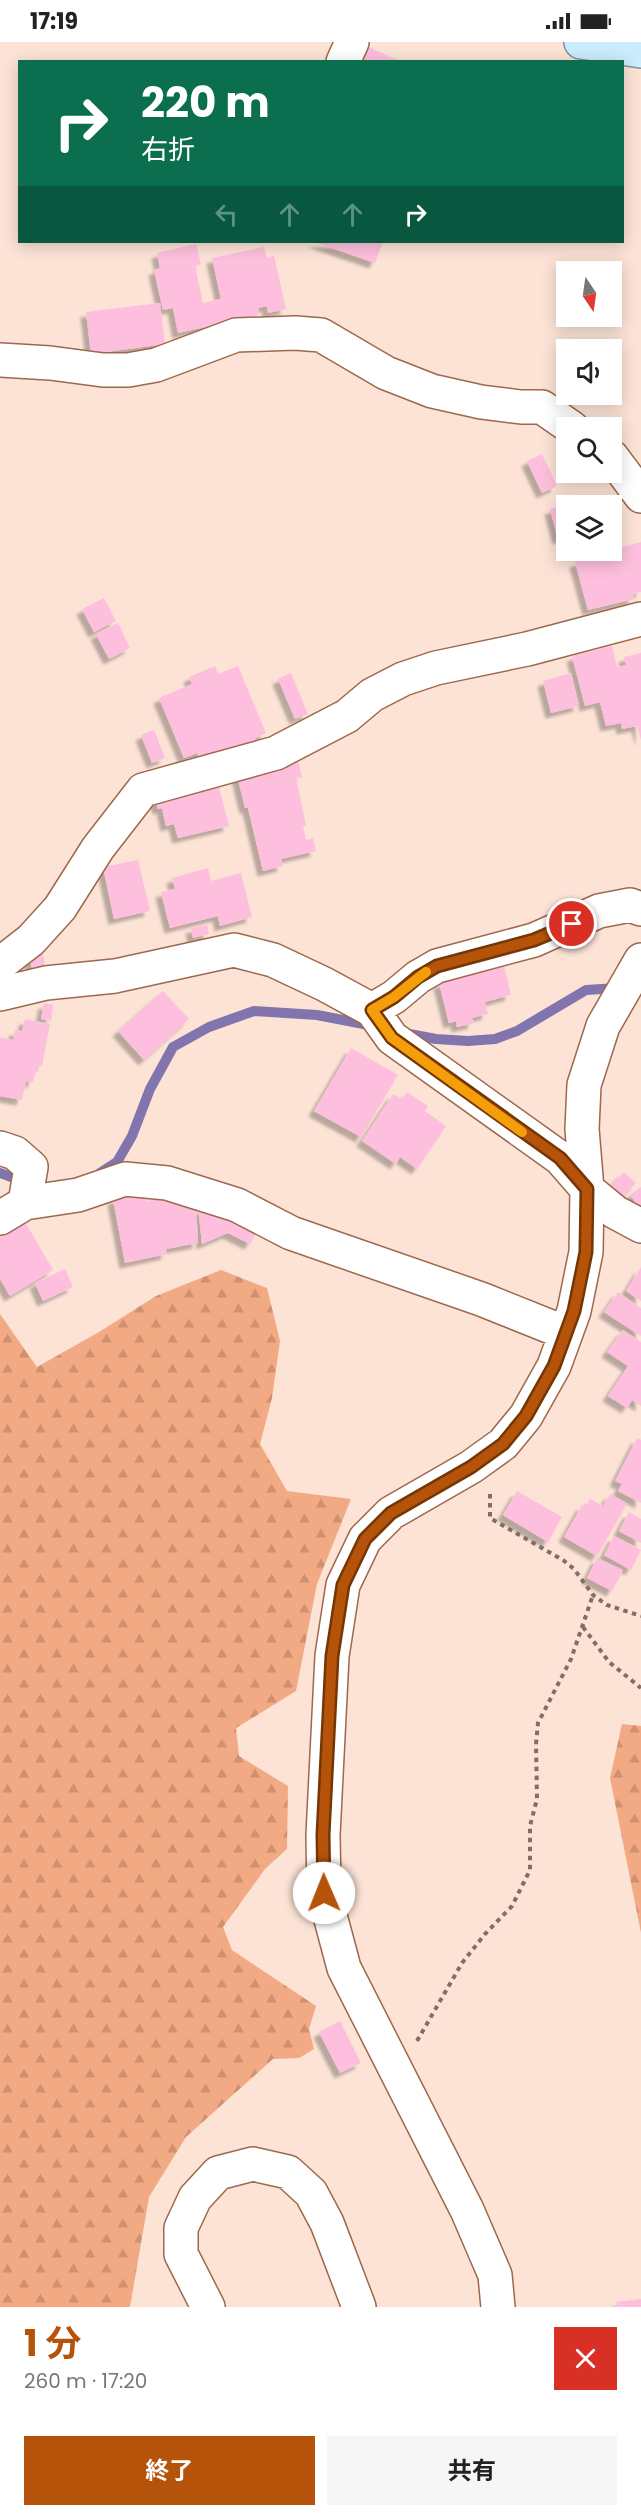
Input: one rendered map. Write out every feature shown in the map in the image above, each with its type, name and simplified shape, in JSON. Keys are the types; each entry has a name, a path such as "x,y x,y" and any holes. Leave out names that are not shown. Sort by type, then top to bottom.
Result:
{"main road":[{"path":"581,42 641,51"}],"street":[{"path":"344,60 352,42"},
{"path":"0,360 50,363 103,370 128,370 167,362 236,335 295,333 321,335 386,373 432,391 481,402 521,407 542,406 557,417"},
{"path":"622,470 641,495"},
{"path":"0,964 31,940 60,908 98,848 143,790 276,753 346,716 372,694 403,679 436,668 527,649 641,619"},
{"path":"372,1010 437,966 534,940 599,912 630,905 641,909"},
{"path":"0,994 46,983 115,976 234,950 273,960 372,1010 392,1038 560,1158 587,1189 615,1212 641,1226"},
{"path":"498,2307 495,2275 467,2210 344,1968 324,1893 323,1835 332,1656 343,1585 365,1539 391,1513 471,1467 503,1444 526,1416 554,1366 574,1311 586,1252 587,1189 582,1129 584,1085 603,1026 641,960"},
{"path":"0,1148 15,1153 31,1167 13,1210"},
{"path":"13,1210 78,1195 125,1179 167,1183 237,1204 291,1233 481,1299 566,1333"},
{"path":"208,2307 181,2254 181,2228 195,2198 218,2173 253,2164 288,2172 311,2193 327,2223 359,2307"}],"path":[{"path":"471,1467 488,1484 491,1495 490,1518 563,1560 574,1569 593,1595 608,1605 641,1616"},
{"path":"396,2072 420,2038 462,1963 485,1934 512,1906 530,1870 530,1826 537,1799 538,1723 571,1659 593,1595"},
{"path":"582,1627 609,1662 641,1688"}],"green space":[{"path":"221,1270 267,1288 280,1341 272,1398 260,1444 287,1491 351,1499 317,1584 296,1691 236,1728 239,1756 288,1786 287,1849 265,1869 223,1927 232,1950 316,2006 309,2029 314,2049 299,2058 273,2059 186,2137 149,2197 130,2307 0,2307 0,1314 37,1367 156,1296"},
{"path":"622,1724 641,1726 641,1933 610,1778"}],"building":[{"path":"360,43 398,60 352,60"},
{"path":"317,243 383,243 375,263"},
{"path":"196,244 201,264 195,266 203,303 221,299 212,258 264,247 267,258 274,256 286,309 268,313 267,306 258,308 259,315 178,333 173,308 163,310 154,270 160,268 157,253"},
{"path":"160,303 165,344 91,354 86,312"},
{"path":"542,454 557,486 542,493 527,461"},
{"path":"556,507 556,532 550,509"},
{"path":"641,542 641,592 633,594 634,599 588,610 575,562 622,561 622,547"},
{"path":"104,598 116,621 94,632 82,609"},
{"path":"118,623 130,648 109,659 96,634"},
{"path":"612,646 617,667 626,665 624,657 641,653 641,740 637,726 622,729 621,723 606,726 600,702 585,706 572,656"},
{"path":"215,666 218,674 238,666 266,733 255,738 258,744 203,767 197,753 184,758 159,698 192,684 189,677"},
{"path":"291,673 308,714 295,719 278,679"},
{"path":"571,673 579,706 551,713 543,681"},
{"path":"154,730 165,758 152,763 141,735"},
{"path":"298,760 302,777 296,778 306,825 303,826 306,840 313,838 316,851 281,859 283,866 263,871 248,808 245,808 237,775"},
{"path":"218,783 229,826 178,838 174,824 166,826 162,808 158,809 155,799 190,791 191,795 205,792 204,786"},
{"path":"138,860 150,911 114,919 103,867"},
{"path":"208,868 211,881 241,873 252,917 220,926 218,916 170,928 161,892 175,889 172,878"},
{"path":"207,925 209,934 193,938 191,928"},
{"path":"41,945 47,975 34,978 27,948"},
{"path":"504,966 511,995 485,1002 488,1014 472,1018 474,1023 457,1027 456,1021 449,1023 439,983"},
{"path":"163,991 189,1019 144,1060 118,1031"},
{"path":"44,1003 53,1005 51,1021 41,1019"},
{"path":"25,1019 50,1024 42,1066 37,1065 33,1082 26,1081 22,1100 0,1096 0,1037 13,1040 15,1030 22,1031"},
{"path":"351,1048 398,1075 361,1137 314,1111"},
{"path":"407,1092 428,1106 425,1111 446,1126 417,1169 400,1157 396,1164 362,1141 393,1094 402,1099"},
{"path":"624,1172 636,1183 622,1197 610,1186"},
{"path":"641,1187 641,1209 630,1195"},
{"path":"145,1192 147,1201 169,1197 196,1206 198,1243 166,1249 167,1254 125,1263 113,1199"},
{"path":"198,1206 258,1230 250,1244 228,1233 202,1244"},
{"path":"24,1220 53,1270 10,1296 0,1279 0,1234"},
{"path":"641,1267 641,1301 626,1291"},
{"path":"65,1269 73,1287 43,1301 35,1283"},
{"path":"618,1292 641,1308 641,1336 604,1312"},
{"path":"623,1330 641,1342 641,1406 632,1400 627,1408 608,1396 628,1366 607,1352"},
{"path":"637,1438 641,1440 641,1503 618,1491 622,1484 615,1481"},
{"path":"517,1491 562,1517 548,1542 503,1515"},
{"path":"610,1494 627,1504 597,1556 564,1537 582,1505 586,1507 590,1499 603,1506"},
{"path":"629,1512 641,1519 641,1543 619,1531"},
{"path":"614,1536 641,1550 631,1570 604,1555"},
{"path":"597,1558 623,1570 612,1591 587,1578"},
{"path":"340,2021 361,2063 340,2073 319,2032"},
{"path":"641,2299 641,2307 617,2307 616,2302"}],"waterway":[{"path":"404,1033 436,1039 468,1041 495,1039 517,1031 586,990 618,988"},
{"path":"100,1173 117,1162 132,1136 150,1089 173,1047 209,1027 254,1011 317,1015 374,1026"},
{"path":"0,1173 25,1182"}],"slow traffic":[{"path":"426,972 394,997 372,1010 392,1038 522,1132"}],"route":[{"path":"324,1893 323,1835 332,1656 343,1585 365,1539 391,1513 471,1467 503,1444 526,1416 554,1366 574,1311 586,1252 587,1189 560,1158 392,1038 372,1010 437,966 534,940 572,924"}]}
